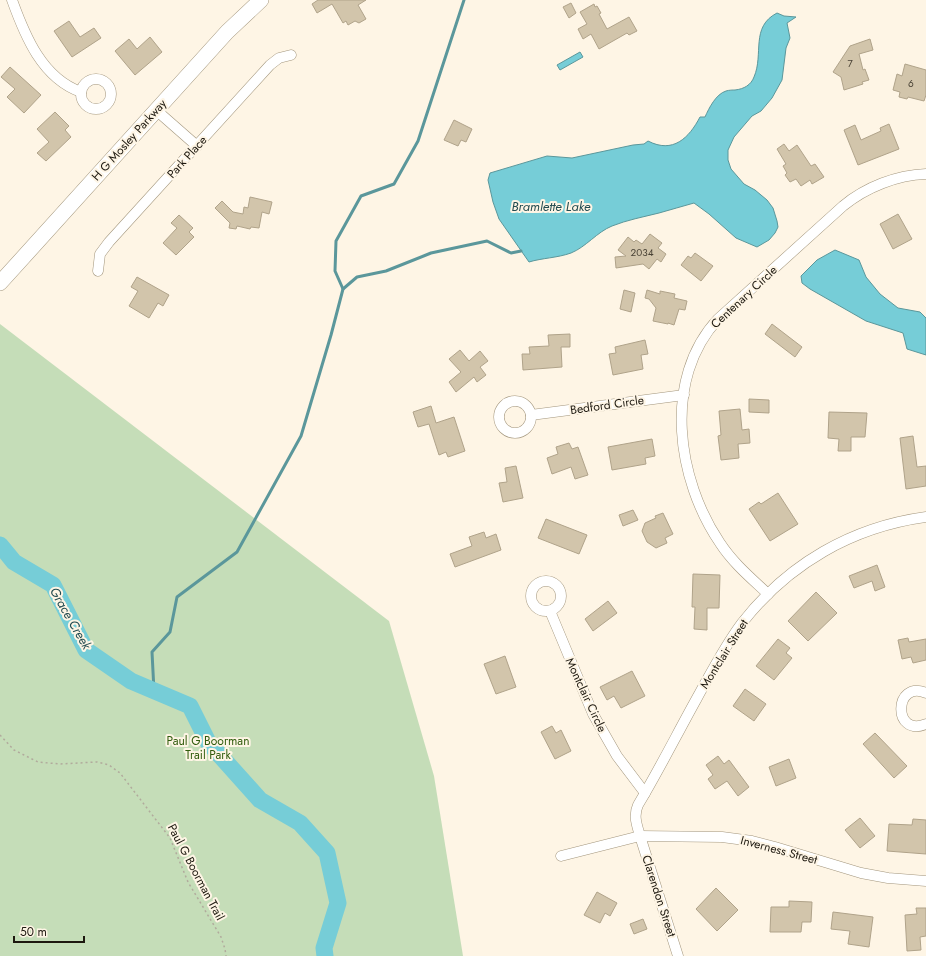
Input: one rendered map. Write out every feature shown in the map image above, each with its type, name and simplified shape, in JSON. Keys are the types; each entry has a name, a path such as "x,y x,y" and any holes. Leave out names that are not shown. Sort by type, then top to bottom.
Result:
{"main road":[{"name":"H G Mosley Parkway","path":"0,283 227,32 261,0"}],"street":[{"path":"12,0 26,36 40,60 65,84 81,92"},
{"name":"Park Place","path":"98,271 100,254 105,246 270,64 279,58 291,55"},
{"path":"156,110 197,146"},
{"name":"Centenary Circle","path":"768,594 743,571 727,553 713,533 697,500 684,446 682,412 691,364 704,337 718,319 852,199 871,188 891,180 911,175 926,174"},
{"name":"Bedford Circle","path":"531,415 684,395"},
{"name":"Montclair Street","path":"640,836 635,819 635,813 705,682 726,646 750,614 787,576 808,560 843,541 880,526 926,517"},
{"name":"Montclair Circle","path":"550,611 593,714 614,751 645,793"},
{"path":"926,694 916,691 908,694 902,700 900,710 907,723 917,726 926,724"},
{"name":"Inverness Street","path":"561,856 640,836 713,837 737,839 774,847 861,873 894,879 926,881"},
{"name":"Clarendon Street","path":"640,836 678,956"}],"path":[{"name":"Paul G Boorman Trail","path":"0,734 14,750 38,762 60,764 97,762 110,765 120,773 170,838 188,882 221,936 226,956"}],"green space":[{"name":"Paul G Boorman Trail Park","path":"0,324 389,621 434,776 463,956 0,956"}],"water":[{"name":"Bramlette Lake","path":"777,13 784,16 796,17 787,23 790,38 786,48 782,80 772,98 761,111 752,116 734,137 728,150 728,160 731,169 744,184 755,190 767,200 773,208 778,227 769,240 757,247 736,238 694,203 618,224 607,229 571,253 529,262 499,219 488,180 490,173 547,156 572,158 644,144 648,141 657,145 665,146 673,145 679,142 691,131 700,117 705,117 719,95 726,91 744,88 751,82 757,68 760,33 763,26"},
{"path":"580,52 583,57 560,70 557,65"},
{"path":"835,250 859,260 866,277 880,294 898,308 920,312 926,318 926,355 907,349 903,333 866,321 802,283 801,276 817,260"}],"building":[{"path":"318,0 366,0 358,5 366,19 359,23 355,21 348,25 346,21 343,23 332,4 317,13 312,4"},
{"path":"571,3 576,13 569,18 563,7"},
{"path":"594,4 601,13 599,14 607,29 629,17 637,31 629,35 627,33 599,49 591,34 583,39 578,29 587,24 580,12"},
{"path":"69,21 80,37 94,28 101,38 72,57 54,31"},
{"path":"150,37 162,52 135,75 115,51 129,39 137,49"},
{"path":"870,39 873,50 859,54 863,70 865,69 869,80 862,82 863,84 844,90 841,77 833,72 850,46"},
{"path":"905,64 926,70 926,95 924,101 908,97 907,99 899,97 900,92 893,90 897,74 902,76"},
{"path":"10,67 41,95 24,113 7,97 15,89 1,77"},
{"path":"55,112 69,126 65,130 71,137 46,161 37,153 49,142 37,129"},
{"path":"454,120 472,129 466,142 461,140 458,146 444,140"},
{"path":"889,124 899,149 858,165 844,130 855,125 861,140 881,131 880,128"},
{"path":"784,144 789,151 797,145 811,166 815,164 824,177 812,184 810,180 801,186 796,179 790,182 785,175 787,173 783,166 786,164 777,149"},
{"path":"250,197 272,202 269,214 262,212 259,228 251,227 250,229 237,226 236,229 229,228 230,223 215,208 222,201 233,212 243,214 244,207 248,208"},
{"path":"898,214 912,239 893,249 880,224"},
{"path":"179,215 193,228 189,232 194,237 176,255 163,243 177,228 171,223"},
{"path":"650,234 662,243 658,248 666,254 661,262 657,259 649,269 643,264 616,268 615,257 626,256 618,250 628,237 634,242 636,240 642,244"},
{"path":"695,253 713,266 701,281 681,265 688,256 691,258"},
{"path":"137,277 169,295 163,306 158,303 149,318 129,306 138,291 131,287"},
{"path":"624,290 635,293 631,312 620,309"},
{"path":"647,290 660,294 660,291 675,294 674,298 687,301 685,310 679,309 674,325 653,321 656,308 649,299 645,298"},
{"path":"772,324 802,347 795,357 765,334"},
{"path":"570,334 570,347 561,347 562,367 523,370 522,354 530,354 529,347 549,346 548,335"},
{"path":"645,340 648,354 641,355 643,369 613,375 609,354 616,353 615,347"},
{"path":"460,350 469,361 480,351 488,361 480,367 486,375 477,382 474,377 456,392 449,382 461,372 449,359"},
{"path":"749,399 769,400 769,413 749,412"},
{"path":"431,406 436,423 454,417 465,451 448,457 446,452 439,455 429,424 418,427 413,412"},
{"path":"740,409 742,430 749,429 750,443 738,444 739,458 721,460 718,436 721,435 719,411"},
{"path":"829,412 867,413 865,437 851,437 851,451 838,451 839,439 828,438"},
{"path":"913,436 917,467 926,466 926,486 906,489 900,438"},
{"path":"652,439 655,456 645,458 646,464 612,470 608,447"},
{"path":"569,443 572,449 578,447 588,475 575,479 571,467 552,474 547,458 558,454 556,447"},
{"path":"516,466 523,498 503,502 499,483 507,482 505,468"},
{"path":"778,493 798,524 770,541 749,509 759,502 761,504"},
{"path":"633,510 638,520 623,526 619,515"},
{"path":"663,513 673,534 665,538 667,543 656,548 647,542 642,531 645,523 656,518 655,516"},
{"path":"546,519 587,535 579,554 538,538"},
{"path":"484,532 486,538 496,534 501,550 455,567 450,554 472,546 469,537"},
{"path":"877,565 885,587 875,591 872,581 854,588 849,576"},
{"path":"693,574 720,575 719,608 707,608 707,630 694,629 695,607 692,607"},
{"path":"816,592 837,613 808,641 788,621"},
{"path":"608,601 617,613 593,631 585,619"},
{"path":"908,638 909,642 926,639 926,660 913,663 911,657 902,659 898,640"},
{"path":"778,639 790,648 786,653 792,658 774,680 756,666"},
{"path":"505,656 516,687 496,694 484,664"},
{"path":"632,671 645,696 621,708 614,696 607,700 600,687"},
{"path":"745,689 766,704 754,721 733,706"},
{"path":"552,726 556,733 561,730 571,751 555,759 541,732"},
{"path":"875,733 907,766 894,778 863,744"},
{"path":"718,756 724,764 729,760 749,787 738,796 727,781 715,789 708,779 713,775 706,765"},
{"path":"789,759 796,778 776,786 769,767"},
{"path":"860,818 875,836 860,848 845,830"},
{"path":"913,819 926,820 926,854 887,851 889,824 912,825"},
{"path":"716,888 738,910 717,931 696,909"},
{"path":"597,892 617,903 610,916 605,913 600,923 584,915"},
{"path":"789,901 812,902 811,922 802,922 801,932 770,932 771,907 789,907"},
{"path":"916,908 926,908 926,936 920,937 921,950 907,951 905,915 917,914"},
{"path":"833,912 873,917 869,947 848,944 850,931 831,929"},
{"path":"643,919 647,929 634,934 630,924"}],"waterway":[{"path":"154,691 152,652 170,632 177,597 237,552 301,436 343,289 335,271 336,241 361,196 394,184 418,141 464,0"},
{"path":"343,289 357,277 386,271 431,253 487,241 511,253 521,251"},
{"name":"Grace Creek","path":"0,545 14,562 53,585 86,650 131,681 190,706 208,742 260,800 300,823 327,853 338,903 324,948 325,956"}]}
